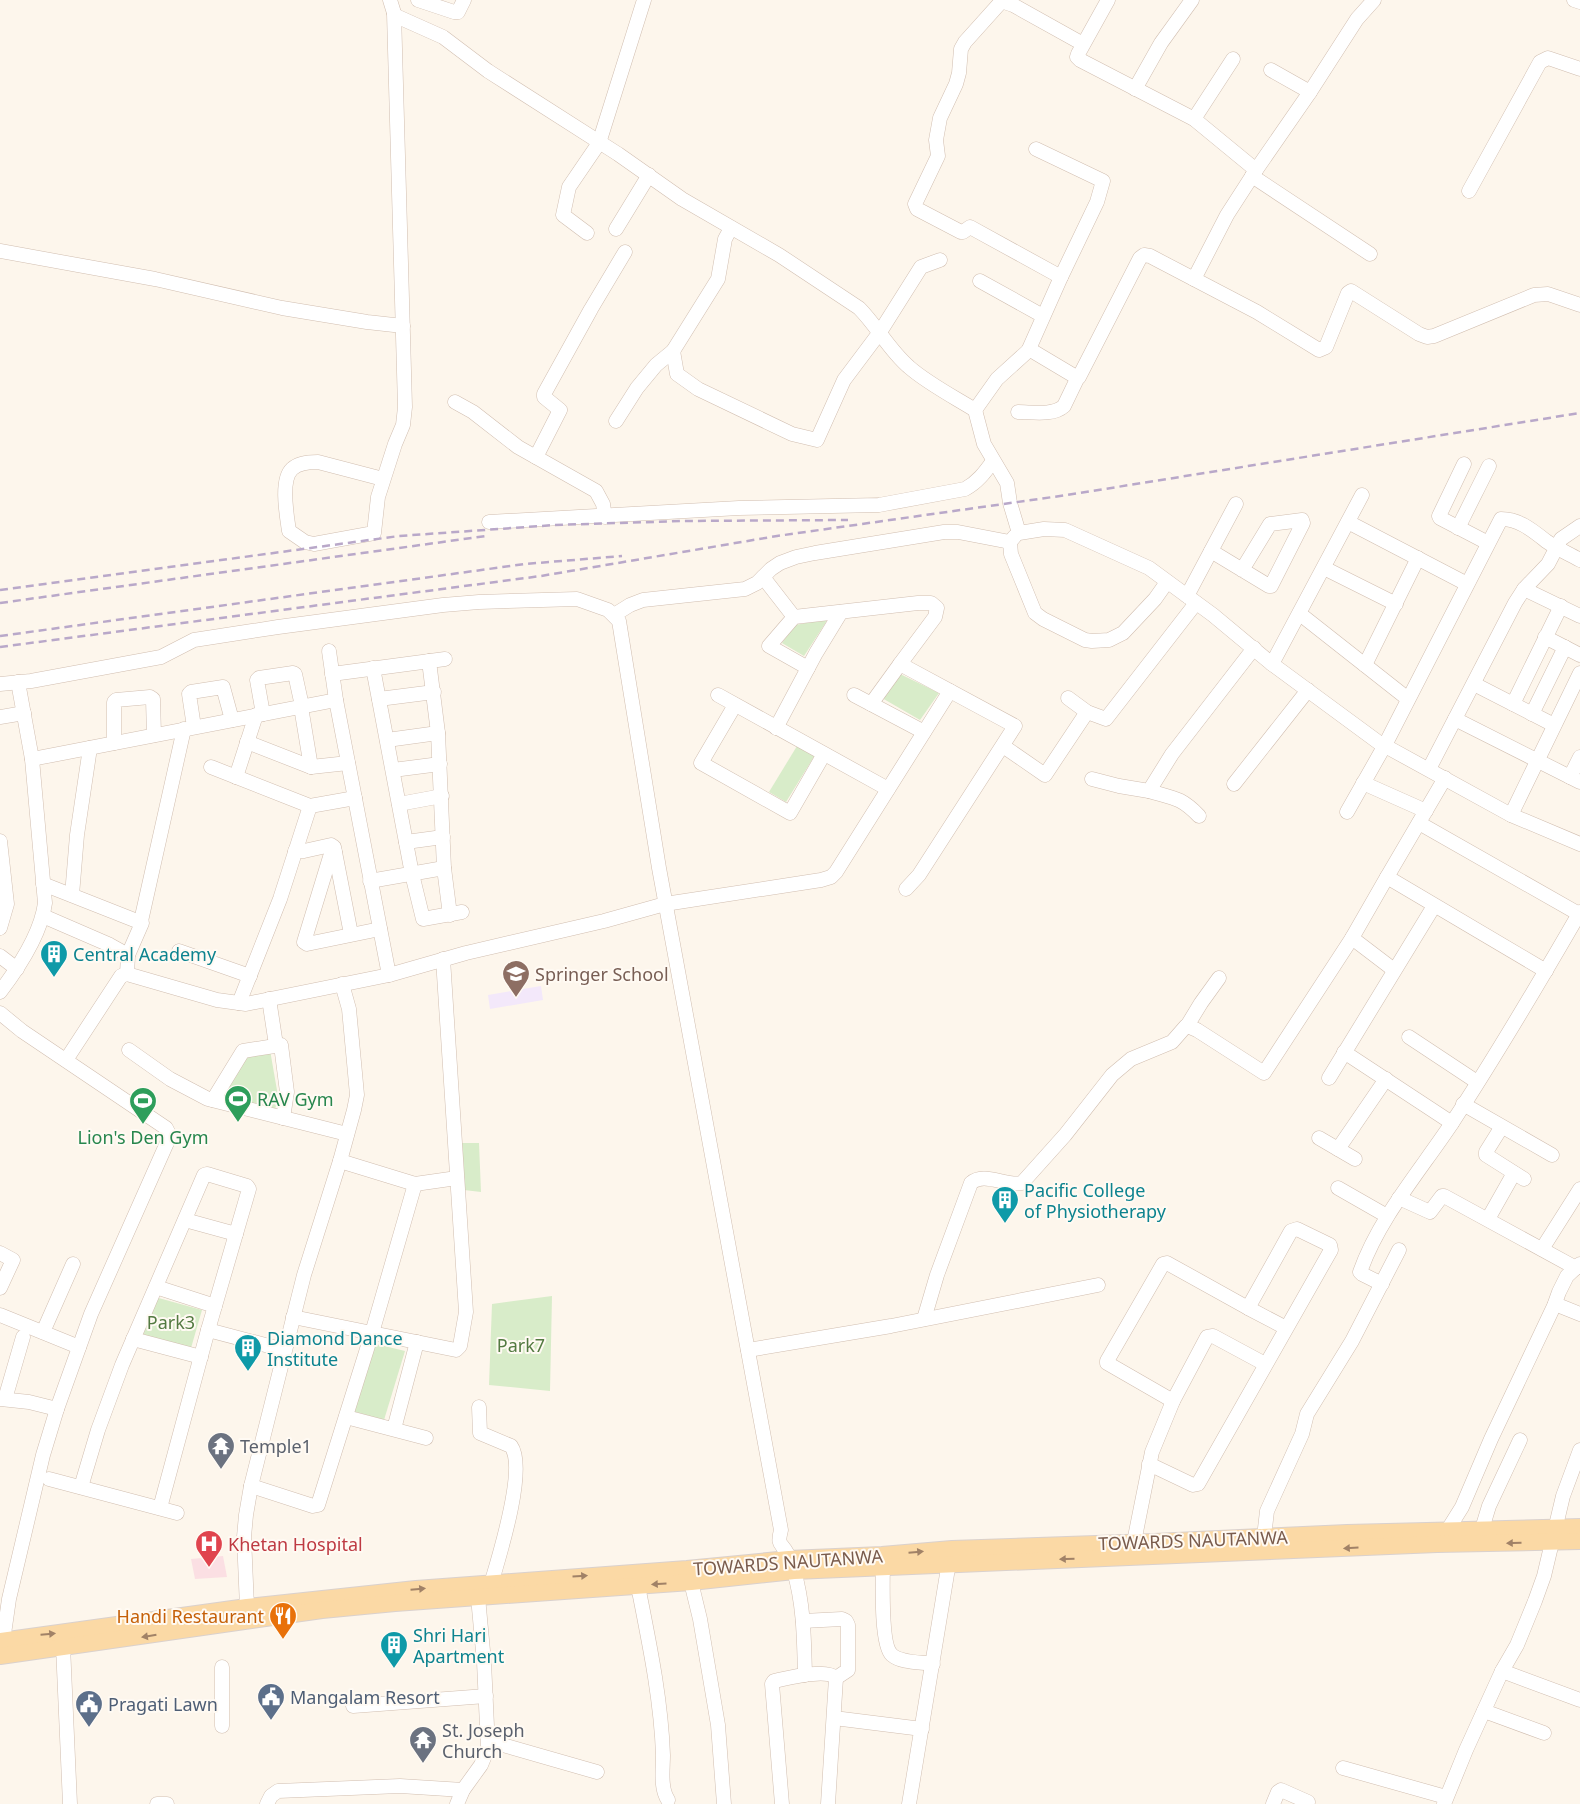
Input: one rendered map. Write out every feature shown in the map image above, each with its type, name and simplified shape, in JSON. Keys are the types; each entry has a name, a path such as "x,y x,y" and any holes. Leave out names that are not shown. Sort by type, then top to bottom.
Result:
{"main road":[{"name":"TOWARDS NAUTANWA","path":"1,1646 247,1607 416,1589 526,1580 790,1561 883,1561 1134,1542 1482,1529 1553,1535 1580,1527"},
{"path":"950,1556 1297,1551 1437,1544 1553,1535 1580,1541"},
{"path":"1,1646 63,1646 115,1641 322,1610 691,1582 790,1561"}],"street":[{"path":"418,0 454,12 460,10 464,0"},
{"path":"587,233 563,215 569,187 599,143 644,0"},
{"path":"1136,89 1161,43 1192,0"},
{"path":"1194,279 1227,215 1254,173 1310,92 1357,19 1374,0"},
{"path":"1574,0 1580,2"},
{"path":"1104,1 1078,54 1077,57 1080,60 1194,119 1254,173 1370,254"},
{"path":"1061,277 970,227 961,232 917,209 916,204 938,156 936,140 940,118 956,84 961,49 1000,3 1004,2 1013,5 1083,44"},
{"path":"392,7 443,37 488,70 649,175 682,199 778,254 849,300 870,319 896,354 910,368 974,410 984,444 1007,483 1015,537 1011,554 1036,613 1043,619 1085,640 1109,640 1123,632 1155,599 1167,582"},
{"path":"383,479 318,462 309,462 292,469 285,489 290,532 305,542 314,544 374,534 376,528 376,506 383,479 405,416 392,7"},
{"path":"1469,191 1540,62 1548,58 1580,69"},
{"path":"1194,119 1233,59"},
{"path":"1271,70 1310,92"},
{"path":"974,410 997,379 1030,350 1029,347 1043,316 1097,202 1103,181 1036,150"},
{"path":"616,229 649,175"},
{"path":"616,421 637,388 656,365 673,352 718,278 725,240 731,228"},
{"path":"0,251 138,275 282,308 403,326"},
{"path":"536,457 560,410 544,397 544,394 625,252"},
{"path":"1018,412 1050,412 1064,406 1140,258 1144,256 1150,256 1257,312 1319,350 1326,347 1348,293 1351,291 1419,334 1427,337 1434,336 1534,295 1548,294 1580,305"},
{"path":"673,352 677,374 698,389 792,434 817,440 844,380 880,332 922,267 940,260"},
{"path":"980,281 1043,316"},
{"path":"1030,350 1078,377"},
{"path":"455,402 473,412 518,447 596,491 603,504 605,517"},
{"path":"489,522 739,508 879,506 965,489 974,485 993,461"},
{"path":"1464,464 1439,513 1440,518 1488,543"},
{"path":"1458,528 1488,466"},
{"path":"1272,664 1362,495"},
{"path":"1068,698 1087,712 1106,719 1191,599 1211,551 1236,504"},
{"path":"1347,812 1385,745 1466,584 1502,518 1528,527 1556,547 1580,560"},
{"path":"1211,551 1242,570 1269,586 1272,585 1303,523 1302,520 1270,524 1242,570"},
{"path":"1348,522 1466,584"},
{"path":"1429,769 1524,589 1548,564 1556,547 1565,535 1580,526"},
{"path":"614,615 630,604 643,600 745,589 757,583 780,563 796,557 944,532 1015,537 1044,529 1065,530 1149,568 1254,648 1272,664 1385,745 1511,815 1580,844"},
{"path":"1365,665 1418,558"},
{"path":"1324,568 1396,604"},
{"path":"763,577 794,617"},
{"path":"1524,589 1580,616"},
{"path":"0,684 161,657 194,640 443,605 479,602 577,600 603,608 614,615 619,621 665,904 781,1530 780,1546 790,1561 803,1621 805,1675"},
{"path":"808,668 769,646 794,617 931,603 937,608 935,617 871,704"},
{"path":"1513,704 1561,606"},
{"path":"776,728 841,612"},
{"path":"1300,614 1408,699"},
{"path":"1546,637 1580,655"},
{"path":"1532,714 1565,647"},
{"path":"1149,791 1172,754 1254,648"},
{"path":"329,651 336,700 388,975"},
{"path":"332,674 445,659"},
{"path":"373,668 412,874 423,919 456,914 444,868 438,732 429,661"},
{"path":"900,664 1014,725 1015,728 919,875 906,889"},
{"path":"236,777 247,742 260,715 257,680 259,678 293,673 296,674 311,767"},
{"path":"1511,815 1580,673"},
{"path":"0,992 18,969 43,916 45,903 32,759 18,682"},
{"path":"1474,684 1554,725"},
{"path":"127,974 128,954 142,924 141,921 189,728 189,694 191,692 223,687 232,720"},
{"path":"1234,784 1308,690"},
{"path":"66,1060 121,976 127,974 217,1000 246,1004 388,975 443,959 604,921 665,904 793,885 830,877 836,872 950,691"},
{"path":"379,699 434,692"},
{"path":"854,694 924,732"},
{"path":"718,695 888,789"},
{"path":"114,743 114,702 116,700 153,698 154,735"},
{"path":"32,759 336,700"},
{"path":"735,705 702,764 772,803 791,812 824,754"},
{"path":"1003,746 1045,774 1087,712"},
{"path":"0,716 24,713"},
{"path":"1455,719 1575,780 1580,758"},
{"path":"387,740 438,732"},
{"path":"247,742 311,767 348,763"},
{"path":"72,895 77,835 90,748"},
{"path":"393,770 440,764"},
{"path":"211,767 310,806 355,798"},
{"path":"1187,1026 1197,1030 1264,1073 1352,938 1445,778"},
{"path":"1092,779 1181,800 1188,804 1199,816"},
{"path":"1363,783 1426,811"},
{"path":"399,804 442,796"},
{"path":"239,1003 280,898 310,806"},
{"path":"1382,1284 1360,1272 1387,1216 1452,1123 1580,913 1419,823"},
{"path":"406,842 443,837"},
{"path":"295,851 331,845 334,847 351,934"},
{"path":"0,928 8,904 1,851"},
{"path":"335,852 330,857 304,942 307,944 380,929"},
{"path":"370,881 444,868"},
{"path":"1387,877 1546,971"},
{"path":"43,884 141,921"},
{"path":"1329,1078 1434,906"},
{"path":"43,916 128,954"},
{"path":"1352,938 1394,970"},
{"path":"179,951 250,976"},
{"path":"0,956 18,969"},
{"path":"293,1317 456,1350 460,1346 466,1312 443,959"},
{"path":"924,1319 971,1183 975,1179 981,1178 1015,1184 1022,1183 1065,1135 1112,1075 1132,1059 1172,1042 1187,1026 1219,978"},
{"path":"247,1607 244,1537 251,1486 304,1275 340,1162 357,1095 349,1009 342,984"},
{"path":"269,999 276,1045"},
{"path":"0,1013 22,1031 166,1128 170,1136 91,1314 57,1409 43,1455 8,1599 1,1646"},
{"path":"1409,1037 1477,1082"},
{"path":"213,1100 243,1051 281,1045 288,1092 283,1118"},
{"path":"129,1050 170,1079 213,1100 347,1134"},
{"path":"1344,1052 1452,1123"},
{"path":"1338,1150 1386,1080"},
{"path":"1463,1104 1552,1156"},
{"path":"1488,1219 1519,1176 1486,1156 1486,1152 1502,1128"},
{"path":"1319,1138 1355,1159"},
{"path":"340,1162 415,1184 457,1178"},
{"path":"81,1487 108,1400 204,1175 207,1174 249,1187 160,1508"},
{"path":"251,1486 313,1506 318,1505 372,1333 415,1184"},
{"path":"1338,1188 1387,1216"},
{"path":"1542,1249 1580,1189"},
{"path":"1399,1198 1430,1212 1442,1196 1444,1196 1542,1249 1578,1266 1567,1276 1559,1292 1462,1507 1447,1531"},
{"path":"185,1220 236,1234"},
{"path":"1149,1464 1193,1485 1198,1484 1331,1250 1330,1245 1297,1229 1291,1231 1248,1308"},
{"path":"1264,1537 1267,1511 1302,1434 1307,1414 1348,1347 1399,1250"},
{"path":"0,1253 13,1260 0,1288"},
{"path":"1173,1401 1107,1364 1163,1264 1167,1263 1286,1328"},
{"path":"42,1332 73,1264"},
{"path":"748,1350 924,1319 1098,1285"},
{"path":"156,1287 215,1306"},
{"path":"1555,1304 1580,1314"},
{"path":"0,1315 79,1347"},
{"path":"208,1330 284,1350"},
{"path":"1134,1542 1154,1445 1173,1401 1208,1336 1265,1364"},
{"path":"23,1337 2,1401 38,1404 57,1409"},
{"path":"133,1339 201,1357"},
{"path":"394,1429 417,1342"},
{"path":"479,1408 480,1433 511,1446 517,1462 517,1473 506,1528 492,1584"},
{"path":"346,1417 426,1438"},
{"path":"1482,1529 1490,1506 1520,1440"},
{"path":"1343,1768 1445,1801 1502,1672 1517,1645 1535,1601 1544,1576 1569,1476 1580,1450"},
{"path":"49,1478 177,1512"},
{"path":"909,1804 950,1556"},
{"path":"883,1561 884,1621 888,1650 893,1656 900,1659 933,1664"},
{"path":"691,1582 700,1619 718,1725 724,1804"},
{"path":"638,1586 658,1691 662,1732 664,1790 668,1800"},
{"path":"267,1804 271,1796 278,1791 400,1786 461,1800 484,1760 489,1741 478,1597"},
{"path":"803,1621 846,1620 848,1625 848,1670 836,1678"},
{"path":"63,1646 70,1804"},
{"path":"222,1667 222,1726"},
{"path":"1502,1672 1580,1700"},
{"path":"782,1804 771,1687 774,1681 805,1675 831,1674 836,1678"},
{"path":"828,1804 836,1678"},
{"path":"353,1706 486,1696"},
{"path":"1484,1711 1544,1733"},
{"path":"834,1718 922,1729"},
{"path":"489,1741 597,1772"},
{"path":"1273,1804 1280,1790 1308,1802"},
{"path":"157,1804 167,1804"}],"shaded area":[{"name":"Springer School","path":"541,986 543,1000 490,1009 488,995"},
{"name":"Khetan Hospital","path":"223,1556 227,1577 195,1579 191,1559"}],"green space":[{"path":"828,619 804,656 782,643 795,625"},
{"path":"900,674 939,693 920,720 882,698"},
{"path":"797,746 815,755 786,802 769,792"},
{"path":"270,1050 278,1096 275,1110 220,1095 245,1054"},
{"path":"461,1143 479,1143 481,1192 464,1190"},
{"name":"Park7","path":"552,1296 550,1391 489,1385 492,1304"},
{"name":"Park3","path":"155,1297 202,1310 191,1348 139,1334"},
{"path":"372,1343 405,1351 384,1420 352,1411"}],"railway":[{"path":"0,647 541,576 777,536 1067,495 1580,413"},
{"path":"0,590 399,536 555,525 682,521 848,520"},
{"path":"0,603 486,536"},
{"path":"0,636 525,564 622,556"}],"place":[{"name":"Central Academy","path":"54,978"},
{"name":"Springer School","path":"516,998"},
{"name":"RAV Gym","path":"238,1123"},
{"name":"Lion's Den Gym","path":"143,1125"},
{"name":"Pacific College of Physiotherapy","path":"1005,1224"},
{"name":"Diamond Dance Institute","path":"248,1372"},
{"name":"Temple1","path":"221,1470"},
{"name":"Khetan Hospital","path":"209,1568"},
{"name":"Handi Restaurant","path":"283,1640"},
{"name":"Shri Hari Apartment","path":"394,1669"},
{"name":"Mangalam Resort","path":"271,1721"},
{"name":"Pragati Lawn","path":"89,1728"},
{"name":"St. Joseph Church","path":"423,1764"}]}
